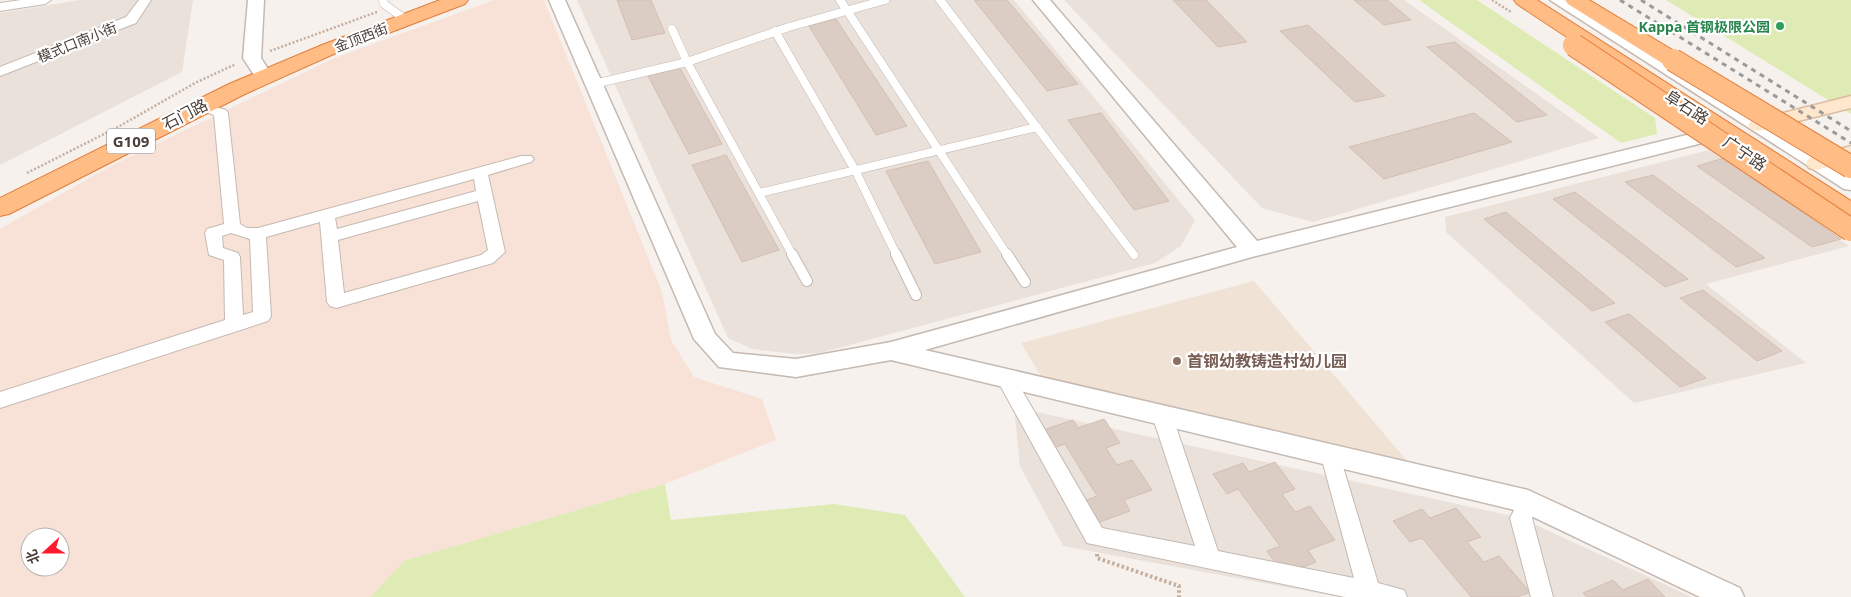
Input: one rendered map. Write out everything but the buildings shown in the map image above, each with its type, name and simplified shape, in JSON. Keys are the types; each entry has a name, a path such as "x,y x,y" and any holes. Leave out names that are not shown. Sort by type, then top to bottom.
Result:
{"highway":[{"name":"金顶西街","path":"261,73 395,11 431,0"},
{"name":"金顶西街","path":"395,11 458,0"},
{"path":"1503,0 1574,45 1851,230"},
{"name":"阜石路","path":"1524,0 1851,213"},
{"name":"阜石路","path":"1543,0 1851,195"},
{"path":"1575,0 1851,167"},
{"name":"石门路","path":"0,208 261,73"},
{"name":"石门路","path":"0,196 261,73"}],"main road":[{"path":"1758,125 1851,102"},
{"path":"1817,163 1851,153"}],"street":[{"path":"0,7 45,0"},
{"name":"模式口南小街","path":"0,72 105,32 131,20 145,0"},
{"path":"256,0 252,58 261,73"},
{"path":"557,0 706,339 727,361 796,368 891,351 1252,250 1715,134"},
{"path":"1041,0 1252,250"},
{"name":"广宁路","path":"1513,0 1851,224"},
{"name":"广宁路","path":"1558,0 1851,184"},
{"path":"200,106 221,113 232,227"},
{"path":"234,324 232,257 215,251 213,233 232,227 244,233 258,234 526,159"},
{"path":"327,215 336,302 487,259 497,252 480,172"},
{"path":"329,237 485,194"},
{"path":"0,400 262,316 258,234"},
{"path":"891,351 1528,502 1730,597"},
{"path":"1005,378 1095,536 1396,597"},
{"path":"1162,415 1210,559"},
{"path":"1331,456 1369,591"},
{"path":"1528,502 1521,518 1542,597"}],"lane":[{"path":"840,0 1025,282"},
{"path":"594,84 686,62 775,31 886,0"},
{"path":"940,0 1134,255"},
{"path":"672,29 686,62 807,281"},
{"path":"775,31 855,170 916,295"},
{"path":"759,193 1037,127"}],"path":[{"path":"1095,536 1098,558 1179,586 1179,597"}],"shaded area":[{"path":"80,0 193,0 182,72 0,165 0,13"},
{"path":"494,0 544,0 662,292 671,340 694,377 762,399 776,440 665,484 404,561 370,597 0,597 0,229 109,167 332,59"},
{"path":"577,0 1014,0 1195,220 1181,246 1155,263 820,353 795,354 752,349 728,338"},
{"path":"1064,0 1404,0 1599,138 1313,222 1262,208"},
{"path":"1709,150 1849,246 1706,284 1806,363 1634,403 1446,232 1445,217"},
{"name":"首钢幼教铸造村幼儿园","path":"1254,281 1409,463 1042,378 1021,343"},
{"path":"1014,407 1521,518 1692,597 1339,597 1063,546 1020,466"}],"green space":[{"path":"1419,0 1477,0 1655,118 1657,134 1621,143"},
{"name":"Kappa 首钢极限公园","path":"1666,0 1851,0 1851,114"},
{"path":"665,484 671,520 834,504 905,515 965,597 370,597 404,561"}],"railway":[{"path":"1620,0 1851,143"},
{"path":"1641,0 1851,131"}],"place":[{"name":"Kappa 首钢极限公园","path":"1780,26"},
{"name":"首钢幼教铸造村幼儿园","path":"1177,361"}]}
